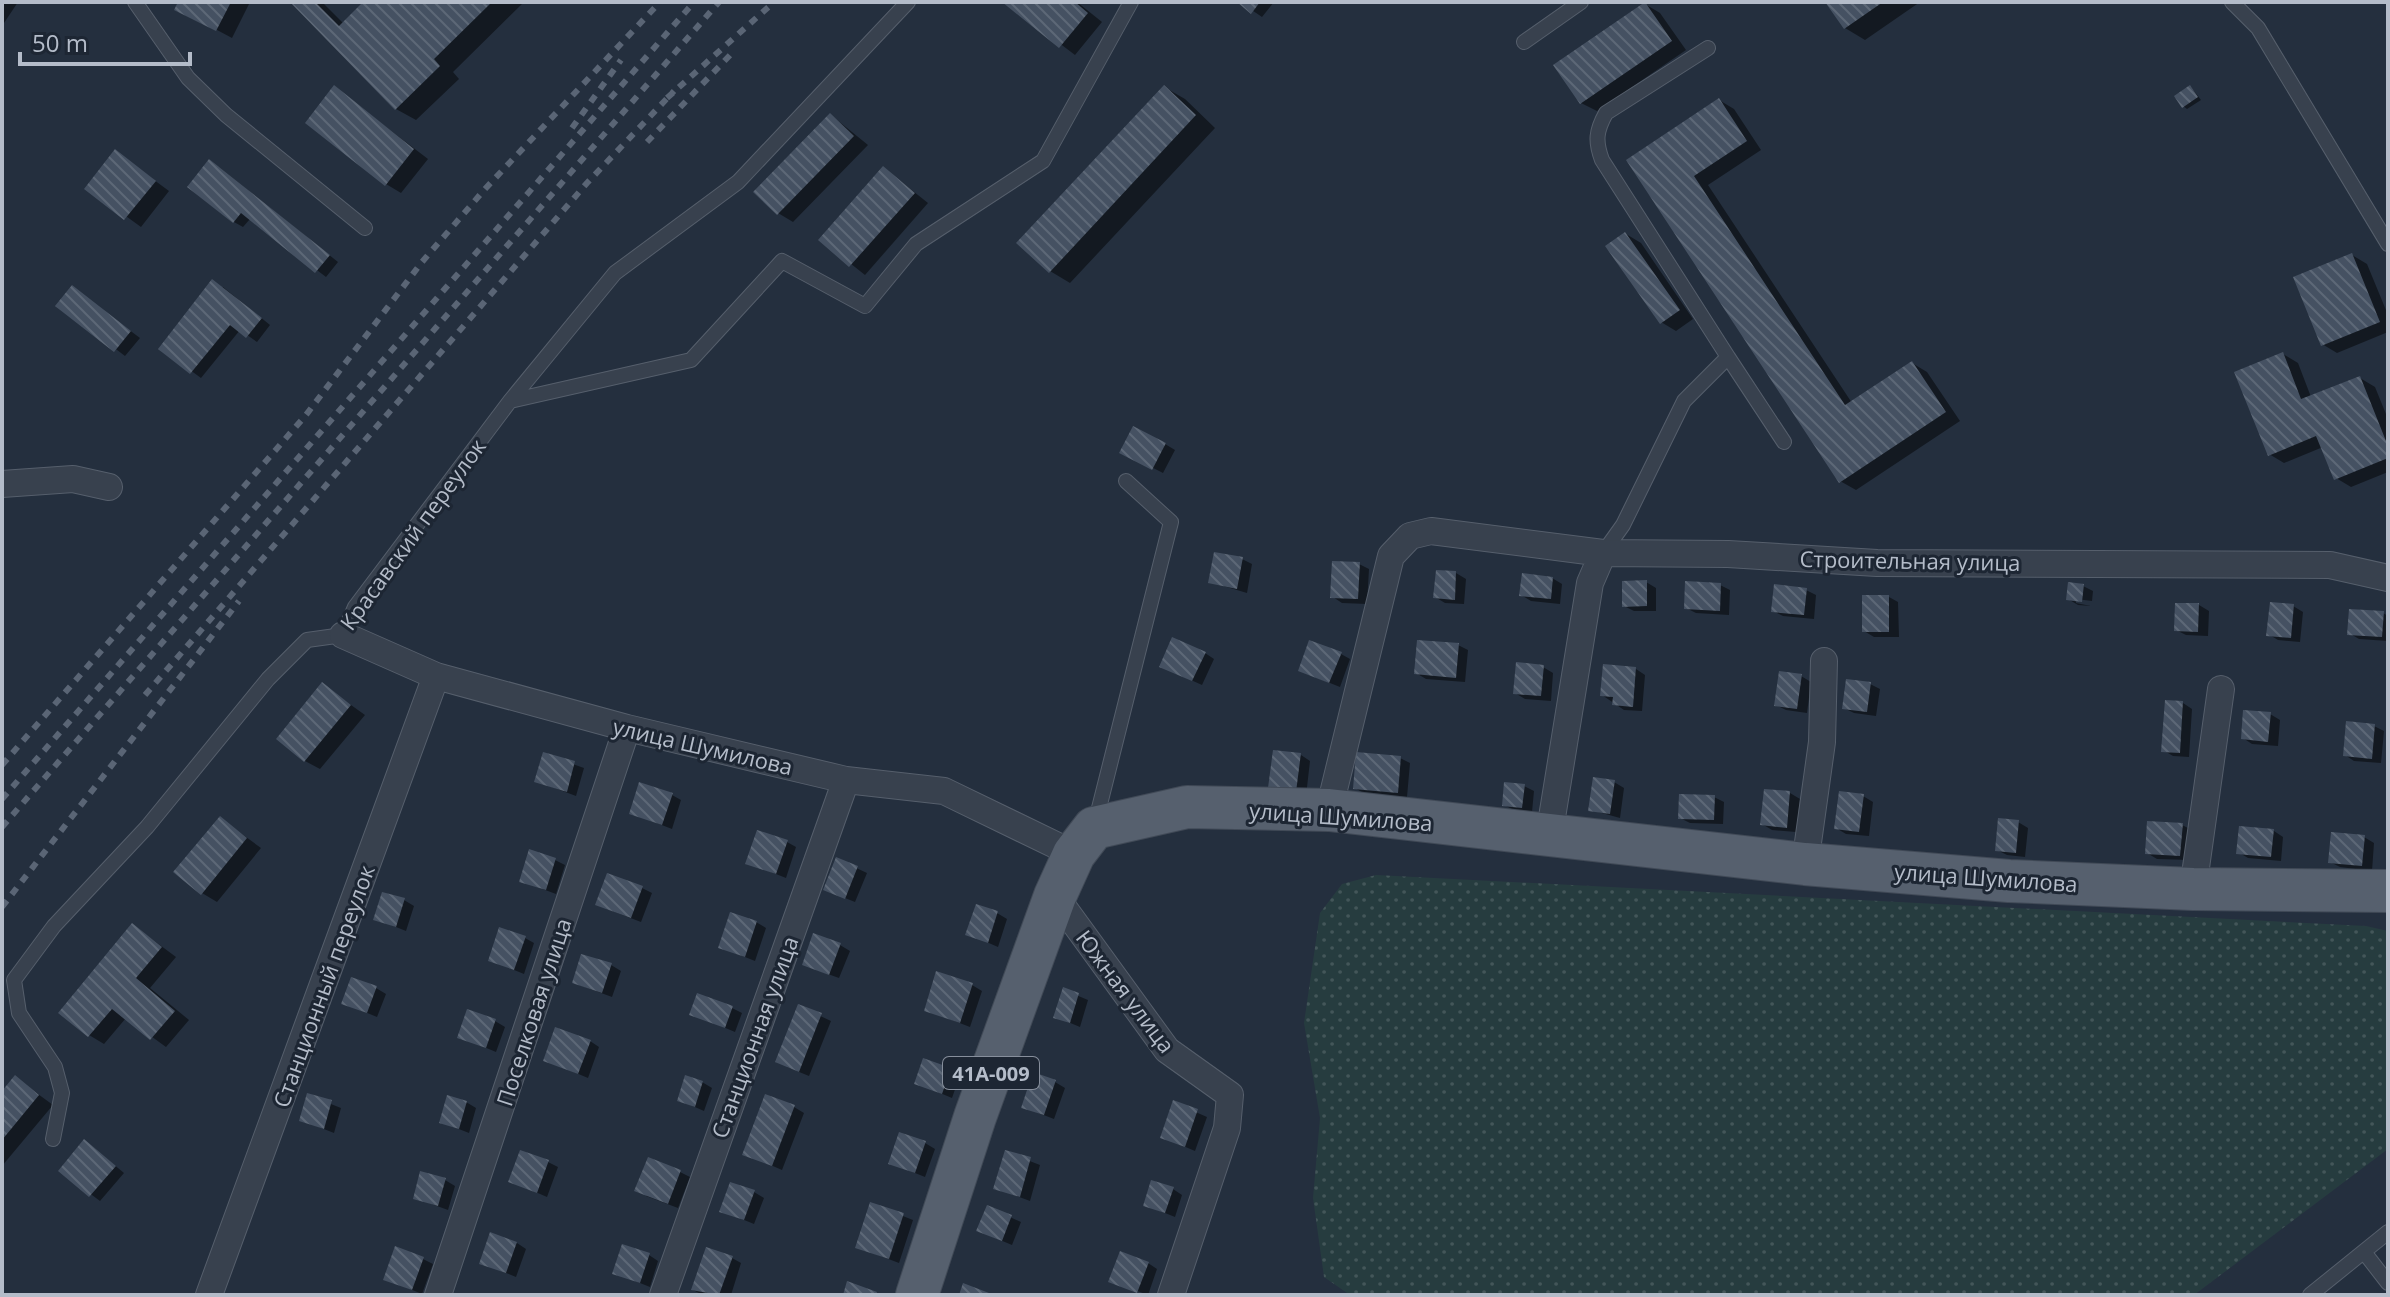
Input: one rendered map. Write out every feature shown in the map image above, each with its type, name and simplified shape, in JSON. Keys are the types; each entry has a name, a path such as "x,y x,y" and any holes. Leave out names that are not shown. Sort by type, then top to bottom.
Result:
{"main road":[{"name":"улица Шумилова","path":"1084,841 1187,807 1329,810 1805,864 2009,881 2193,889 2388,891"},
{"name":"41А-009","path":"917,1295 975,1117 1055,896 1084,841"}],"street":[{"path":"2,484 73,479 109,487"},
{"name":"Строительная улица","path":"1329,810 1391,556 1410,536 1431,531 1603,553 1728,554 1877,563 2330,565 2388,578"},
{"path":"1549,836 1590,583 1603,553"},
{"name":"улица Шумилова","path":"343,635 436,676 627,728 846,780 944,791 1084,841"},
{"path":"1805,864 1822,742 1824,661"},
{"name":"Станционный переулок","path":"209,1295 436,676"},
{"path":"2193,889 2221,689"},
{"name":"Поселковая улица","path":"438,1295 627,728"},
{"name":"Станционная улица","path":"663,1295 846,780"},
{"name":"Южная улица","path":"1055,896 1167,1050 1230,1095 1227,1128 1171,1295"}],"lane":[{"path":"135,2 188,78 226,115 365,228"},
{"name":"Красавский переулок","path":"53,1139 62,1093 55,1067 19,1013 14,980 54,926 147,827 268,679 307,640 343,635 355,607 510,401 615,273 738,182 908,2"},
{"path":"510,401 691,360 782,261 865,306 916,244 1043,161 1131,2"},
{"path":"1524,42 1581,2"},
{"path":"2232,2 2258,28 2388,244"},
{"path":"1708,48 1606,113 1598,128 1596,145 1602,160 1784,442"},
{"path":"1603,553 1623,525 1684,401 1728,357"},
{"path":"1084,841 1171,522 1126,481"},
{"path":"2310,1295 2388,1232"},
{"path":"2364,1252 2388,1283"}],"green space":[{"path":"1376,875 2366,926 2388,931 2388,1149 2194,1295 1350,1295 1324,1277 1313,1198 1320,1118 1304,1023 1320,913 1342,884"}],"building":[{"path":"178,2 231,2 216,31 174,10"},
{"path":"290,2 315,2 339,26 363,2 492,2 434,59 440,66 395,110"},
{"path":"1002,2 1075,2 1088,13 1059,48"},
{"path":"1237,2 1260,2 1251,14"},
{"path":"1645,2 1672,41 1580,104 1553,65"},
{"path":"1825,2 1883,2 1844,29"},
{"path":"334,85 414,149 385,186 305,123"},
{"path":"1164,85 1196,115 1049,273 1016,243"},
{"path":"2190,85 2198,97 2182,108 2174,96"},
{"path":"1719,98 1747,141 1694,176 1845,405 1912,361 1946,412 1839,483 1626,160"},
{"path":"830,113 854,136 777,215 753,192"},
{"path":"115,149 156,181 124,220 84,189"},
{"path":"209,159 330,255 315,273 241,213 233,223 187,187"},
{"path":"883,166 915,193 849,267 818,240"},
{"path":"1625,232 1680,310 1660,324 1605,246"},
{"path":"2352,253 2380,322 2321,346 2293,277"},
{"path":"212,279 262,318 246,338 230,325 190,374 158,349"},
{"path":"72,285 131,331 114,352 55,306"},
{"path":"2283,352 2301,399 2360,376 2388,446 2388,458 2334,480 2316,436 2268,456 2234,372"},
{"path":"1133,426 1166,443 1152,470 1119,453"},
{"path":"1214,552 1243,557 1237,589 1208,583"},
{"path":"1332,561 1360,562 1358,599 1330,598"},
{"path":"1436,570 1456,571 1455,600 1433,598"},
{"path":"1522,573 1553,577 1551,599 1519,596"},
{"path":"1647,580 1647,606 1622,607 1622,581"},
{"path":"1685,581 1721,583 1720,611 1684,609"},
{"path":"2068,582 2084,584 2082,602 2066,600"},
{"path":"1774,584 1807,588 1804,615 1771,612"},
{"path":"1862,595 1889,595 1889,632 1862,632"},
{"path":"2270,602 2294,604 2291,638 2266,636"},
{"path":"2175,603 2199,603 2198,632 2174,631"},
{"path":"2349,609 2384,611 2382,637 2347,635"},
{"path":"1172,637 1206,652 1192,681 1159,667"},
{"path":"1309,640 1342,652 1329,683 1298,671"},
{"path":"1417,640 1459,643 1456,678 1414,674"},
{"path":"1516,662 1544,665 1541,696 1513,694"},
{"path":"1603,664 1636,667 1633,707 1612,705 1613,697 1600,696"},
{"path":"1779,671 1802,674 1797,709 1774,706"},
{"path":"1846,679 1871,682 1867,712 1842,709"},
{"path":"322,682 351,705 304,762 276,739"},
{"path":"2165,700 2183,701 2180,753 2161,752"},
{"path":"2243,710 2271,712 2268,742 2241,739"},
{"path":"2346,721 2375,724 2372,759 2343,756"},
{"path":"1273,750 1301,753 1296,792 1268,788"},
{"path":"543,752 575,761 567,792 534,782"},
{"path":"1356,752 1401,756 1398,793 1353,789"},
{"path":"1593,777 1615,780 1610,814 1588,811"},
{"path":"639,782 673,793 662,825 629,814"},
{"path":"1504,782 1525,784 1522,808 1502,806"},
{"path":"1764,789 1790,791 1787,828 1760,825"},
{"path":"1839,791 1864,794 1859,832 1834,829"},
{"path":"1679,794 1715,795 1714,820 1678,819"},
{"path":"220,816 247,838 201,895 173,872"},
{"path":"1998,818 2019,820 2016,853 1995,851"},
{"path":"2147,821 2183,823 2180,856 2145,854"},
{"path":"2239,826 2274,829 2271,857 2236,854"},
{"path":"757,830 788,840 776,874 745,864"},
{"path":"2331,832 2365,835 2362,866 2328,863"},
{"path":"529,849 556,858 546,890 519,882"},
{"path":"836,857 858,866 845,899 823,890"},
{"path":"607,873 643,886 631,918 595,905"},
{"path":"382,892 405,898 396,927 373,920"},
{"path":"976,904 998,911 988,943 965,935"},
{"path":"730,912 757,921 745,957 718,948"},
{"path":"132,923 162,947 136,978 175,1011 150,1040 112,1009 88,1037 58,1013"},
{"path":"499,927 526,936 514,970 488,961"},
{"path":"813,933 841,943 829,975 802,965"},
{"path":"581,954 612,963 602,993 572,983"},
{"path":"936,971 973,983 960,1023 924,1011"},
{"path":"351,977 377,986 367,1013 341,1004"},
{"path":"1063,987 1079,993 1070,1023 1053,1018"},
{"path":"697,993 733,1006 725,1028 689,1015"},
{"path":"798,1004 822,1013 799,1072 775,1062"},
{"path":"467,1009 496,1019 486,1048 457,1038"},
{"path":"555,1027 591,1040 578,1074 543,1061"},
{"path":"923,1058 951,1068 942,1094 914,1084"},
{"path":"1033,1072 1056,1080 1044,1115 1021,1108"},
{"path":"15,1075 39,1095 2,1140 2,1091"},
{"path":"685,1075 703,1081 695,1107 677,1101"},
{"path":"307,1093 332,1100 324,1129 299,1121"},
{"path":"765,1094 795,1105 772,1166 742,1155"},
{"path":"447,1095 467,1101 459,1129 439,1123"},
{"path":"1173,1100 1198,1109 1185,1147 1160,1138"},
{"path":"899,1132 926,1141 915,1173 888,1164"},
{"path":"84,1139 116,1166 89,1197 58,1171"},
{"path":"520,1150 549,1160 537,1193 508,1182"},
{"path":"1005,1150 1031,1157 1020,1197 993,1189"},
{"path":"648,1157 681,1170 668,1204 634,1191"},
{"path":"420,1171 446,1178 438,1206 413,1199"},
{"path":"1151,1180 1174,1187 1165,1213 1143,1206"},
{"path":"730,1182 755,1190 744,1220 719,1212"},
{"path":"870,1202 904,1213 889,1259 855,1248"},
{"path":"987,1205 1012,1215 1002,1241 976,1231"},
{"path":"490,1232 517,1242 506,1273 479,1264"},
{"path":"622,1244 650,1253 640,1283 612,1274"},
{"path":"395,1246 424,1257 412,1290 383,1280"},
{"path":"706,1247 733,1256 719,1295 691,1290"},
{"path":"1120,1251 1149,1262 1137,1293 1108,1282"},
{"path":"847,1281 877,1292 876,1295 843,1295"},
{"path":"963,1283 989,1293 959,1295"}],"railway":[{"path":"2,765 306,415 422,262 485,189 660,2"},
{"path":"2,799 694,2"},
{"path":"2,827 719,2"},
{"path":"667,98 774,2"},
{"path":"647,142 733,52"},
{"path":"572,128 621,60"},
{"path":"145,695 587,183 674,91"},
{"path":"2,907 239,601"}]}
